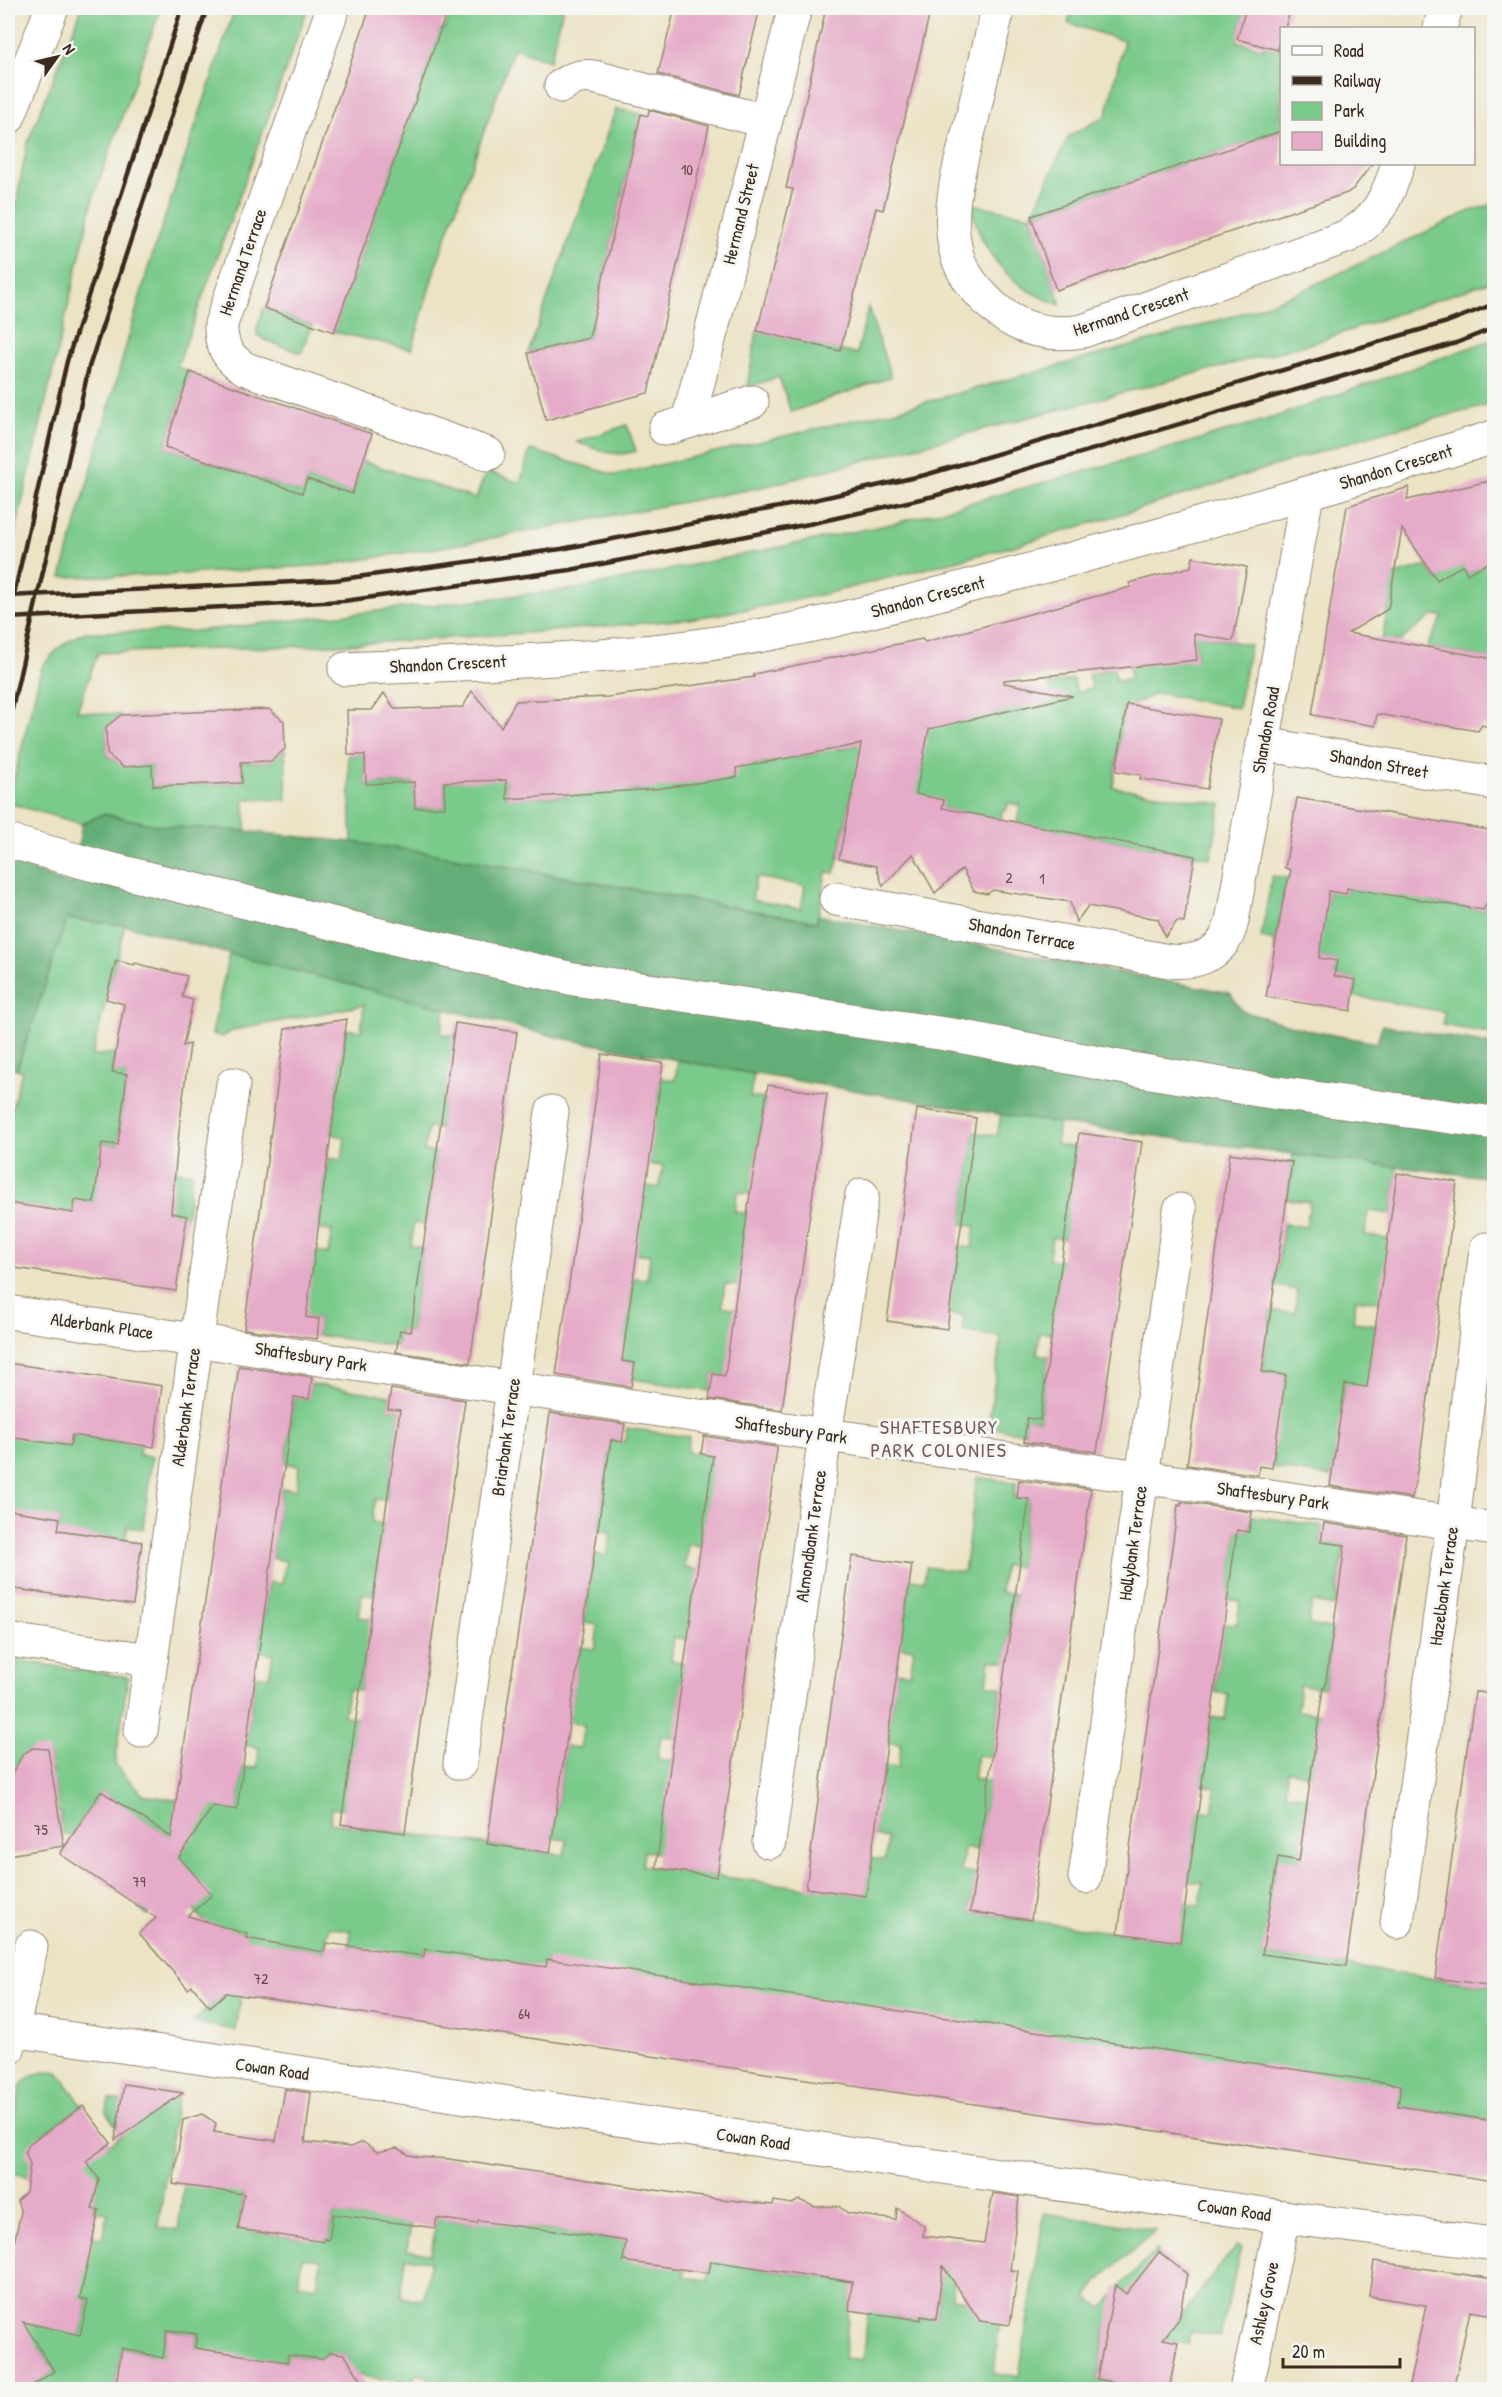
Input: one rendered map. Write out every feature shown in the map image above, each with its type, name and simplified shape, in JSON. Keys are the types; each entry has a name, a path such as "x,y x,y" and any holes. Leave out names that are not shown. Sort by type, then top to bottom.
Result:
{"street":[{"path":"8,118 52,8"},
{"name":"Hermand Terrace","path":"333,8 221,324 223,342 232,359 246,369 488,454"},
{"name":"Hermand Street","path":"752,402 676,425 765,121 795,8"},
{"name":"Hermand Crescent","path":"998,8 957,180 953,226 954,243 963,269 980,294 1002,314 1026,327 1052,333 1083,331 1348,236 1369,222 1379,210 1388,195 1398,165"},
{"path":"1440,27 1446,8"},
{"path":"561,86 571,79 585,75 765,121"},
{"name":"Shandon Crescent","path":"345,669 601,655 688,647 774,632 911,602 1092,554 1307,494 1494,437"},
{"name":"Shandon Road","path":"1208,957 1218,949 1230,930 1307,494"},
{"name":"Shandon Street","path":"1263,744 1494,783"},
{"path":"15,843 94,865 574,979 959,1036 1114,1066 1264,1091 1494,1123"},
{"name":"Shandon Terrace","path":"836,898 1168,961 1188,962 1208,957"},
{"name":"Alderbank Terrace","path":"141,1731 233,1084"},
{"name":"Briarbank Terrace","path":"460,1763 552,1112"},
{"name":"Almondbank Terrace","path":"769,1842 825,1435 862,1195"},
{"name":"Hollybank Terrace","path":"1085,1877 1180,1210"},
{"name":"Hazelbank Terrace","path":"1397,1922 1453,1523 1486,1249"},
{"name":"Alderbank Place","path":"8,1312 196,1340"},
{"name":"Shaftesbury Park","path":"196,1340 825,1435 1142,1477 1494,1529"},
{"path":"8,1640 151,1660"},
{"path":"10,2040 31,1947"},
{"name":"Cowan Road","path":"10,2040 1283,2217 1494,2244"},
{"name":"Ashley Grove","path":"1246,2390 1283,2217"}],"green space":[{"path":"82,8 161,8 94,195 8,563 8,249 27,144"},
{"path":"235,8 308,8 177,367 190,372 165,447 302,493 307,479 352,494 363,461 476,499 486,471 520,483 530,450 615,475 897,410 1185,331 1254,309 1302,291 1470,211 1494,204 1494,280 1316,342 763,487 466,543 328,565 167,575 61,577 149,265"},
{"path":"452,8 563,8 550,61 514,48 436,265 412,349 334,332 440,30 445,28"},
{"path":"1073,8 1246,9 1237,41 1263,49 1264,46 1278,50 1280,43 1280,131 1031,216 1069,136 1106,116 1124,41 1068,23"},
{"path":"616,109 641,114 589,338 528,353"},
{"path":"971,204 1031,216 1061,305 1028,290 1001,267 982,238"},
{"path":"868,307 891,377 791,412 779,377 747,387 757,331 857,354"},
{"path":"264,308 312,325 301,353 257,335"},
{"path":"1494,339 1494,404 1378,433 1136,510 1010,547 825,594 689,619 527,633 336,645 98,653 77,711 121,715 106,727 107,755 123,766 152,765 154,786 242,783 241,762 271,761 285,749 287,800 245,799 246,832 161,826 104,814 82,824 8,803 41,669 60,647 85,632 195,631 576,589 896,523 1278,416"},
{"path":"627,425 636,451 613,454 577,442"},
{"path":"1493,549 1494,659 1427,647 1443,616 1433,615 1400,641 1395,640 1394,647 1379,659 1393,575 1427,566 1437,580 1447,574 1460,557 1467,574 1478,568"},
{"path":"1194,634 1250,645 1238,708 1157,693 1124,709 1113,787 1221,804 1211,858 1017,823 1020,805 1008,803 1006,811 1002,811 1001,820 942,808 943,800 852,791 835,873 826,872 817,922 471,860 352,842 348,755 365,755 366,784 414,783 415,808 445,807 444,782 506,777 507,798 567,796 566,774 624,770 627,791 650,789 734,755 751,753 754,765 775,762 773,748 791,744 795,758 817,754 814,740 833,736 837,750 857,745 853,731 1052,699 1049,685 1073,679 1077,692 1092,688 1088,675 1113,668 1117,682 1131,677 1128,664 1197,659","holes":["756,877 805,886 801,909 752,900"]},
{"path":"103,814 161,826 233,830 352,842 430,853 816,922 818,915 1230,993 1242,1011 1307,1030 1377,1043 1382,1025 1494,1045 1494,1178 1034,1120 725,1069 556,1037 229,954 125,925 67,919 17,1069 8,1067 8,861 72,885 82,824"},
{"path":"1272,876 1288,878 1326,907 1330,888 1346,894 1349,879 1403,897 1410,890 1429,893 1432,902 1482,910 1487,903 1494,904 1494,1034 1442,1025 1445,1012 1354,996 1356,980 1334,976 1336,961 1274,951 1275,941 1261,938","holes":["1280,917 1303,921 1300,945 1276,941"]},
{"path":"66,919 125,925 92,1056 115,1053 112,1072 127,1074 118,1145 102,1143 112,1161 192,1173 187,1216 75,1201 73,1213 8,1203 8,1123 22,1071 17,1069"},
{"path":"229,954 445,1008 441,1034 454,1036 440,1129 428,1128 424,1151 437,1153 426,1224 414,1223 411,1246 423,1248 411,1332 399,1330 396,1346 317,1335 319,1319 305,1317 314,1251 328,1254 332,1231 318,1229 328,1158 342,1160 345,1137 331,1134 346,1029 361,1031 364,1005 234,1030 222,1037 212,1034"},
{"path":"678,1060 754,1074 750,1097 765,1099 751,1194 737,1192 735,1212 749,1214 738,1286 725,1284 722,1306 736,1309 726,1376 713,1374 710,1391 632,1379 635,1363 621,1361 634,1278 647,1279 650,1255 636,1253 646,1186 659,1188 663,1166 648,1164 661,1078 675,1080"},
{"path":"1001,1114 1059,1123 1056,1145 1079,1148 1066,1239 1052,1237 1049,1259 1063,1261 1053,1333 1040,1332 1037,1354 1049,1356 1040,1420 1028,1418 1025,1433 988,1427 1001,1337 962,1331 964,1316 948,1314 958,1246 972,1248 975,1226 961,1224 974,1132 997,1136"},
{"path":"1293,1155 1398,1167 1391,1214 1368,1211 1365,1235 1389,1239 1380,1302 1356,1299 1353,1322 1376,1325 1368,1387 1344,1385 1341,1407 1364,1410 1357,1467 1333,1464 1331,1477 1273,1468 1275,1456 1251,1452 1277,1406 1286,1375 1263,1372 1271,1310 1295,1313 1297,1290 1275,1286 1284,1224 1306,1227 1310,1202 1287,1199"},
{"path":"311,1384 390,1396 388,1409 400,1410 387,1500 375,1499 372,1522 384,1524 374,1596 362,1594 359,1617 371,1619 360,1691 348,1690 344,1716 357,1718 344,1810 332,1808 330,1823 564,1855 567,1839 552,1837 566,1746 580,1748 584,1725 569,1722 580,1647 595,1649 598,1625 584,1623 594,1554 607,1556 611,1533 598,1530 611,1440 625,1442 627,1428 689,1437 687,1452 714,1456 701,1546 688,1544 685,1568 698,1570 689,1640 674,1637 671,1660 685,1663 675,1738 661,1736 657,1759 672,1761 659,1853 644,1851 642,1866 866,1896 871,1858 885,1860 888,1838 874,1836 884,1766 898,1768 901,1744 887,1742 897,1672 910,1674 914,1649 900,1647 910,1579 924,1581 926,1567 964,1572 977,1477 1016,1483 1014,1497 1029,1499 1019,1567 1004,1565 1000,1592 1015,1594 1006,1662 990,1660 987,1685 1001,1687 992,1757 977,1755 973,1779 989,1781 979,1850 964,1848 961,1871 976,1873 970,1912 1180,1942 1185,1904 1200,1906 1203,1883 1188,1881 1198,1810 1212,1812 1216,1788 1201,1785 1211,1717 1225,1719 1228,1694 1215,1692 1224,1623 1237,1624 1240,1601 1227,1599 1237,1530 1249,1532 1252,1516 1322,1526 1320,1542 1344,1545 1335,1606 1312,1602 1309,1625 1333,1629 1325,1688 1300,1685 1297,1711 1320,1714 1312,1775 1288,1771 1285,1793 1308,1797 1299,1861 1276,1858 1273,1881 1296,1884 1265,1938 1262,1954 1494,1987 1494,2121 547,1960 539,2016 525,1964 512,1962 509,1978 479,1955 460,1958 435,1968 437,1951 425,1949 424,1956 346,1965 351,1931 329,1927 324,1952 264,1942 244,1976 236,2030 192,2022 242,1979 230,1965 247,1934 234,1930 222,1941 194,1910 194,1875 147,1915 138,1906 158,1887 190,1840 173,1839 139,1816 128,1832 120,1804 101,1791 71,1837 59,1831 61,1812 58,1812 49,1754 41,1750 34,1749 26,1752 21,1759 23,1775 8,1778 8,1648 20,1661 128,1677 115,1765 143,1795 237,1809 243,1767 257,1768 259,1748 246,1745 256,1675 269,1677 273,1654 259,1651 269,1582 282,1584 286,1561 272,1558 282,1488 296,1490 299,1466 285,1463 295,1397 309,1399"},
{"path":"8,1426 48,1431 47,1443 70,1446 72,1435 140,1445 139,1455 152,1457 143,1529 127,1527 126,1540 58,1531 60,1518 34,1527 8,1523"},
{"path":"50,2071 58,2072 83,2106 40,2136 26,2152 38,2173 83,2157 103,2142 107,2146 122,2135 106,2112 109,2099 159,2107 161,2090 178,2092 158,2227 178,2230 184,2185 252,2140 238,2229 304,2239 305,2237 329,2240 333,2214 411,2224 407,2250 431,2254 446,2159 459,2160 450,2220 477,2224 480,2208 530,2203 527,2227 626,2241 689,2240 684,2277 708,2280 711,2258 743,2262 750,2202 759,2203 750,2267 852,2282 844,2358 862,2360 870,2298 897,2317 920,2320 921,2316 936,2318 947,2239 959,2240 952,2298 979,2302 1000,2319 994,2374 1019,2376 1044,2213 1156,2230 1103,2276 1087,2297 1103,2308 1119,2288 1157,2250 1176,2322 1236,2246 1241,2247 1220,2337 1190,2331 1188,2344 1106,2328 1097,2379 1152,2389 539,2390 521,2387 520,2389 476,2390 428,2383 429,2376 415,2374 413,2383 347,2374 349,2360 344,2354 330,2352 324,2357 323,2370 320,2359 289,2355 287,2362 195,2352 197,2334 167,2330 162,2368 149,2366 150,2354 122,2348 115,2389 26,2390 54,2371 40,2348 32,2353 16,2329 8,2334 8,2312 65,2325 80,2334 88,2301 72,2296 86,2235 102,2238 108,2213 92,2209 95,2192 8,2172 8,2146 21,2085 32,2075","holes":["302,2258 321,2260 317,2286 298,2283","406,2258 430,2261 424,2300 401,2297"]}],"building":[{"path":"370,8 448,8 334,332 264,308"},
{"path":"675,8 760,8 739,95 658,74"},
{"path":"826,8 931,8 883,210 876,208 840,351 757,331 793,189 786,188"},
{"path":"1246,8 1291,8 1285,27 1280,27 1278,50 1237,39"},
{"path":"649,110 709,126 648,393 546,420 528,353 589,338 641,114 648,116"},
{"path":"1280,131 1280,165 1371,165 1353,189 1347,193 1056,290 1031,216"},
{"path":"190,372 372,434 352,494 307,479 302,493 165,447"},
{"path":"1494,480 1494,560 1467,574 1463,565 1437,580 1402,529 1388,609 1348,633 1494,659 1494,728 1482,725 1478,731 1377,714 1375,726 1312,715 1347,506 1409,487 1407,500"},
{"path":"1193,557 1247,567 1233,641 1194,634 1197,660 1004,680 1004,683 1073,696 929,729 916,794 944,800 942,808 1195,856 1184,922 1177,921 1165,937 1158,919 1088,906 1076,922 1070,902 993,890 987,894 974,891 962,869 935,893 913,854 883,886 876,866 839,859 861,744 736,768 737,777 655,789 507,799 506,780 444,782 445,807 415,808 414,782 366,784 365,755 348,755 347,710 372,710 384,693 395,709 463,707 472,691 501,727 516,701 608,697 754,677 754,674 922,639 925,642 1131,587 1129,583 1191,567"},
{"path":"1127,704 1219,719 1207,789 1140,779 1141,775 1116,771"},
{"path":"269,709 284,721 285,749 271,761 241,762 242,783 153,786 152,765 123,767 107,754 106,727 121,715"},
{"path":"1297,798 1494,831 1494,904 1487,903 1483,910 1347,888 1346,894 1329,891 1319,958 1337,961 1334,976 1356,980 1351,1011 1266,997 1284,895 1291,870 1285,868"},
{"path":"116,961 134,965 135,963 187,976 182,997 193,1000 183,1046 190,1044 171,1213 187,1216 176,1291 8,1267 8,1203 73,1213 75,1200 94,1203 102,1143 118,1145 127,1074 112,1072 124,1004 106,999"},
{"path":"347,1019 306,1317 319,1319 317,1339 244,1329 285,1029"},
{"path":"455,1023 517,1032 470,1363 396,1352 400,1330 411,1332"},
{"path":"602,1054 663,1063 622,1361 635,1363 631,1387 556,1375"},
{"path":"768,1085 827,1094 782,1410 709,1399 713,1374 725,1376 750,1193"},
{"path":"917,1109 976,1118 947,1329 887,1321"},
{"path":"1079,1133 1142,1142 1097,1452 1024,1442 1027,1418 1040,1420"},
{"path":"1230,1153 1292,1162 1262,1372 1286,1375 1272,1468 1259,1466 1258,1475 1187,1465"},
{"path":"1397,1173 1457,1182 1421,1450 1412,1498 1330,1486 1345,1384 1367,1387"},
{"path":"8,1363 162,1386 154,1447 72,1435 70,1446 8,1437"},
{"path":"239,1366 312,1377 309,1399 294,1397 237,1810 213,1806 179,1857 212,1895 188,1916 247,1934 246,1938 324,1952 326,1943 424,1956 425,1949 546,1967 547,1959 1401,2085 1398,2106 1494,2121 1494,2181 226,1993 210,2007 192,1986 188,1989 139,1933 156,1918 60,1854 101,1791 171,1837"},
{"path":"391,1389 465,1400 405,1833 341,1824 400,1410 388,1409"},
{"path":"550,1413 625,1424 622,1442 611,1440 550,1853 487,1844"},
{"path":"704,1436 777,1447 717,1877 656,1868 713,1456 701,1454"},
{"path":"1019,1480 1091,1489 1031,1920 970,1912 1029,1499 1017,1498"},
{"path":"1181,1502 1252,1512 1249,1532 1237,1530 1180,1942 1118,1933 1178,1505 1181,1506"},
{"path":"8,1510 60,1518 58,1530 142,1542 133,1605 8,1588"},
{"path":"1324,1523 1406,1535 1346,1966 1262,1954 1278,1857 1299,1861 1323,1688 1325,1688 1345,1545 1321,1542"},
{"path":"852,1556 912,1565 866,1896 806,1888"},
{"path":"1475,1692 1494,1693 1494,1986 1435,1978"},
{"path":"33,1748 48,1749 64,1846 8,1855 8,1781 23,1754"},
{"path":"124,2084 183,2093 115,2140"},
{"path":"285,2089 311,2093 305,2142 351,2147 363,2142 377,2152 397,2148 409,2155 419,2157 449,2159 695,2196 773,2205 774,2201 792,2204 799,2200 815,2207 838,2206 848,2213 896,2220 897,2208 924,2226 923,2236 984,2243 993,2193 1019,2197 1010,2270 1018,2271 1010,2325 980,2321 943,2266 936,2319 921,2316 921,2320 849,2310 852,2282 711,2261 709,2273 623,2261 626,2241 564,2232 437,2218 435,2228 333,2214 329,2240 324,2239 324,2242 238,2229 244,2194 173,2184 183,2120 202,2114 216,2123 214,2132 276,2141"},
{"path":"83,2106 111,2143 86,2161 99,2179 92,2209 99,2210 80,2298 88,2301 80,2335 23,2322 54,2371 26,2390 8,2390 8,2269 21,2212 17,2201 26,2192 30,2164 25,2152 30,2143"},
{"path":"1159,2252 1187,2274 1179,2319 1163,2339 1178,2342 1169,2390 1152,2390 1097,2379 1115,2285 1126,2294"},
{"path":"1374,2261 1494,2279 1494,2315 1470,2311 1453,2390 1408,2390 1426,2305 1369,2296"},
{"path":"167,2330 197,2334 195,2348 287,2362 288,2355 322,2359 330,2352 344,2354 368,2390 115,2390 122,2348 163,2358"}],"railway":[{"path":"8,621 67,361 182,8"},
{"path":"8,727 89,367 207,8"},
{"path":"8,596 335,580 561,549 805,502 925,475 1447,322 1494,304"},
{"path":"8,618 344,601 570,570 814,523 934,496 1456,343 1494,328"}],"district":[{"name":"SHAFTESBURY PARK COLONIES","path":"939,1438"}]}
